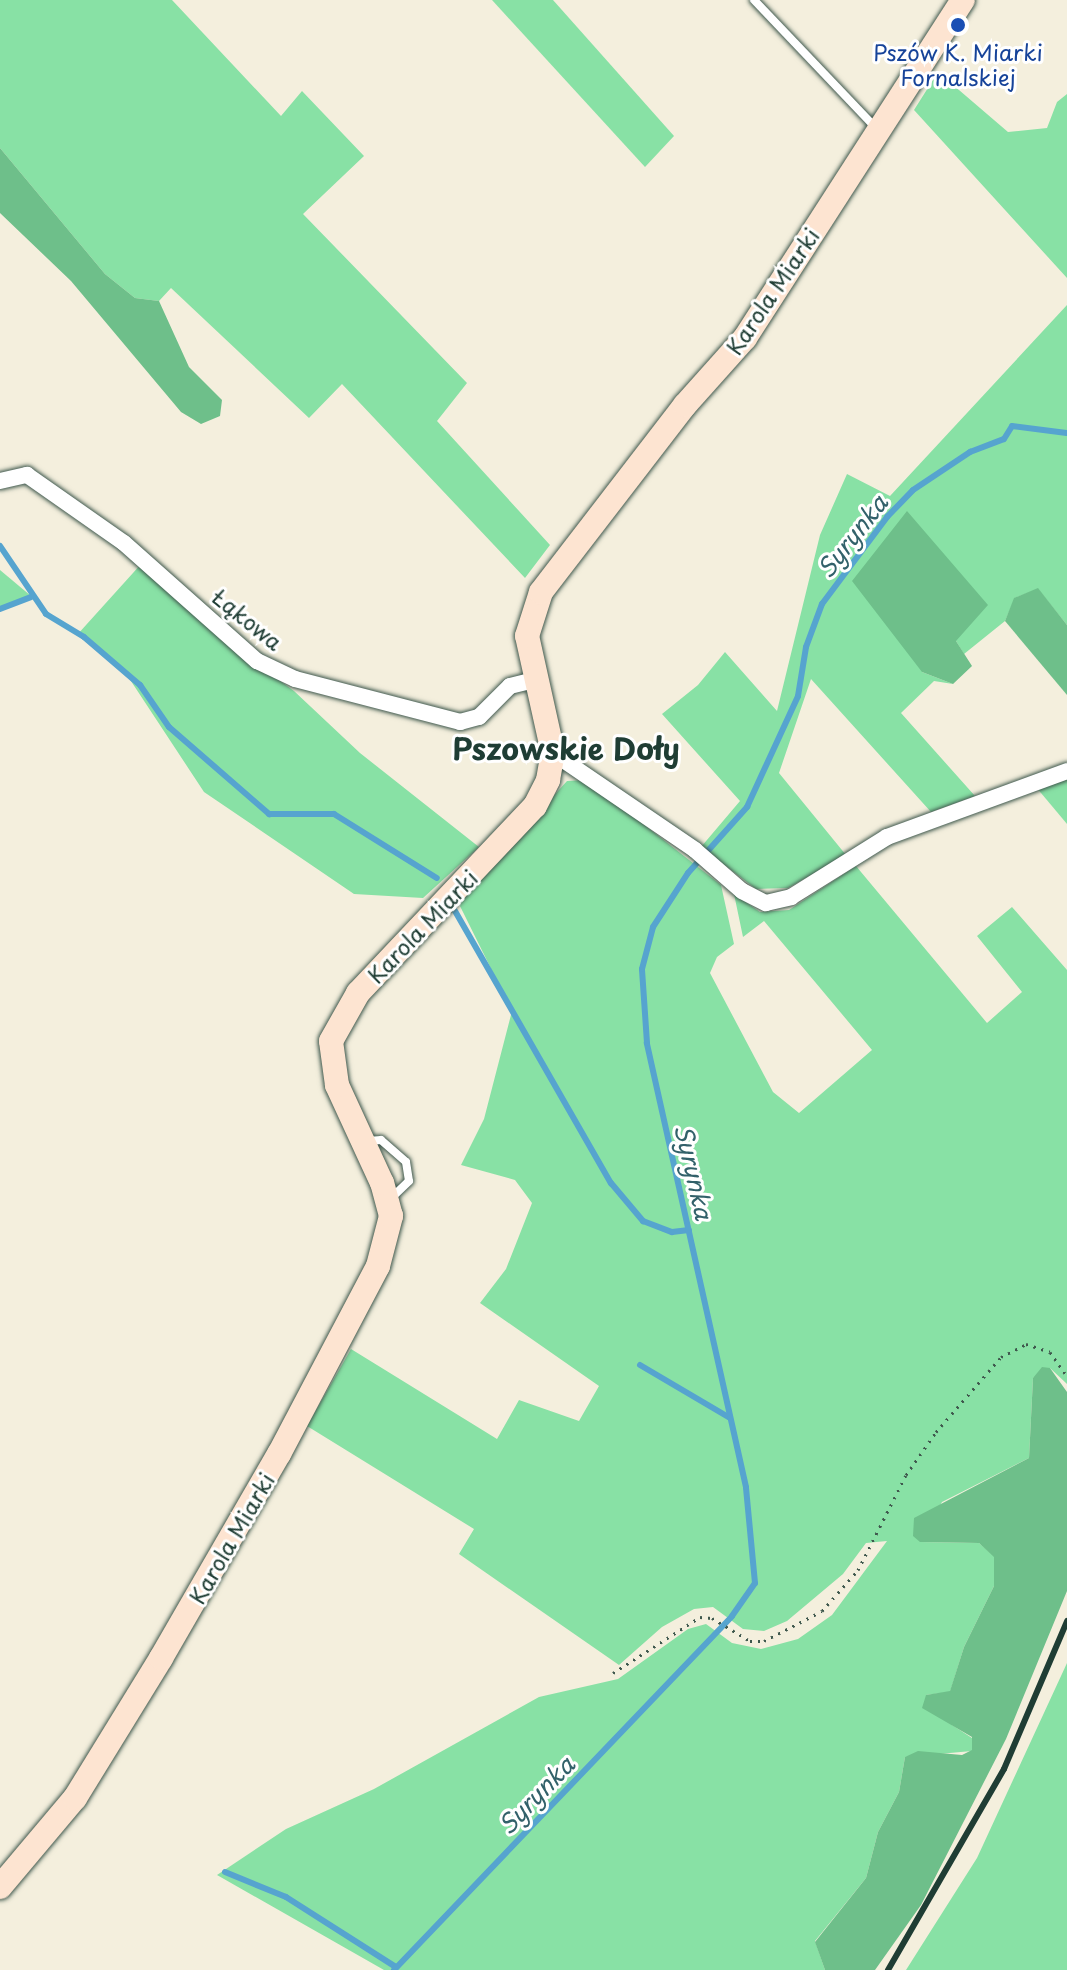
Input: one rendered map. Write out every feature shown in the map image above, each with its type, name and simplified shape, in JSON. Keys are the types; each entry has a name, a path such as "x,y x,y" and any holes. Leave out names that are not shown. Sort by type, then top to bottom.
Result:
{"street":[{"name":"Karola Miarki","path":"0,1887 75,1798 279,1454 378,1266 391,1216 330,1059 344,1010 535,806 548,780 553,753 527,636 541,592 685,405 745,338 963,0"},
{"name":"Łąkowa","path":"0,481 27,475 124,543 257,661 295,679 460,722 479,717 510,686 538,679"},
{"path":"553,753 695,850 754,899 779,901 887,837 1067,771"}],"lane":[{"path":"754,0 879,130"}],"path":[{"path":"613,1673 689,1620 712,1618 730,1632 750,1641 764,1641 822,1611 858,1570 906,1475 936,1432 1001,1357 1026,1344 1050,1352 1067,1376"}],"green space":[{"path":"0,0 172,0 281,116 302,91 364,156 303,214 467,383 437,421 550,545 525,578 342,384 309,418 171,288 159,301 135,298 105,274 0,148"},
{"path":"492,0 553,0 674,136 645,167"},
{"path":"938,72 1008,132 1047,128 1057,102 1067,94 1067,278 914,110"},
{"path":"0,148 105,274 135,298 159,301 189,367 222,400 220,416 201,424 181,412 71,281 0,213"},
{"path":"1067,305 1067,625 1038,589 1015,598 1005,621 964,654 956,641 922,672 953,684 934,681 901,713 975,796 931,812 811,679 779,773 846,855 788,888 756,889 701,847 740,801 662,714 698,685 725,652 777,711 820,535 847,474 890,496"},
{"path":"907,511 988,605 956,641 972,666 953,684 922,672 852,581"},
{"path":"142,563 214,633 294,691 360,753 479,847 423,898 354,894 204,792 125,672 77,635"},
{"path":"0,570 31,596 0,607"},
{"path":"1038,588 1067,625 1067,695 1005,621 1014,598"},
{"path":"1067,776 1067,824 1036,787"},
{"path":"587,780 721,885 734,944 717,957 710,973 773,1092 799,1113 872,1050 764,921 743,937 734,894 760,912 789,910 856,866 987,1023 1022,992 977,936 1012,907 1067,970 1067,1384 1050,1368 1033,1378 1029,1458 942,1502 920,1542 979,1543 994,1556 994,1586 964,1647 950,1692 926,1695 952,1725 972,1738 972,1751 905,1757 899,1792 878,1832 866,1878 815,1941 825,1970 384,1970 217,1875 286,1829 374,1789 539,1697 618,1679 688,1629 706,1624 732,1643 761,1649 798,1639 832,1615 887,1541 866,1543 843,1574 787,1621 764,1631 743,1629 713,1607 694,1609 662,1627 619,1665 459,1554 474,1529 307,1426 351,1349 497,1439 519,1400 579,1421 599,1386 480,1303 506,1269 532,1203 515,1180 461,1165 484,1119 512,1011 458,902 567,781"},
{"path":"1042,1367 1050,1368 1067,1392 1067,1591 1006,1739 921,1905 875,1970 825,1970 815,1942 866,1878 878,1832 899,1792 905,1757 918,1751 962,1755 972,1750 972,1737 922,1708 926,1695 950,1691 964,1647 994,1586 994,1557 979,1543 920,1542 913,1536 914,1518 1029,1458 1033,1378"},
{"path":"1067,1663 1067,1970 906,1970 977,1858"}],"waterway":[{"name":"Syrynka","path":"394,1970 732,1616 755,1583 746,1487 647,1043 642,969 653,927 688,873 747,807 798,696 806,647 822,604 887,517 913,490 970,452 1004,439 1012,426 1067,433"},
{"path":"0,546 46,614 84,637 140,685 169,727 269,814 334,814 437,878"},
{"path":"0,609 31,597"},
{"path":"455,911 611,1183 643,1221 672,1232 689,1230"},
{"path":"640,1365 730,1418"},
{"path":"225,1872 286,1897 396,1967"}],"railway":[{"path":"888,1970 1004,1769 1067,1621"}],"place":[{"name":"Pszów K. Miarki Fornalskiej","path":"958,25"}],"district":[{"name":"Pszowskie Doły","path":"566,748"}]}
